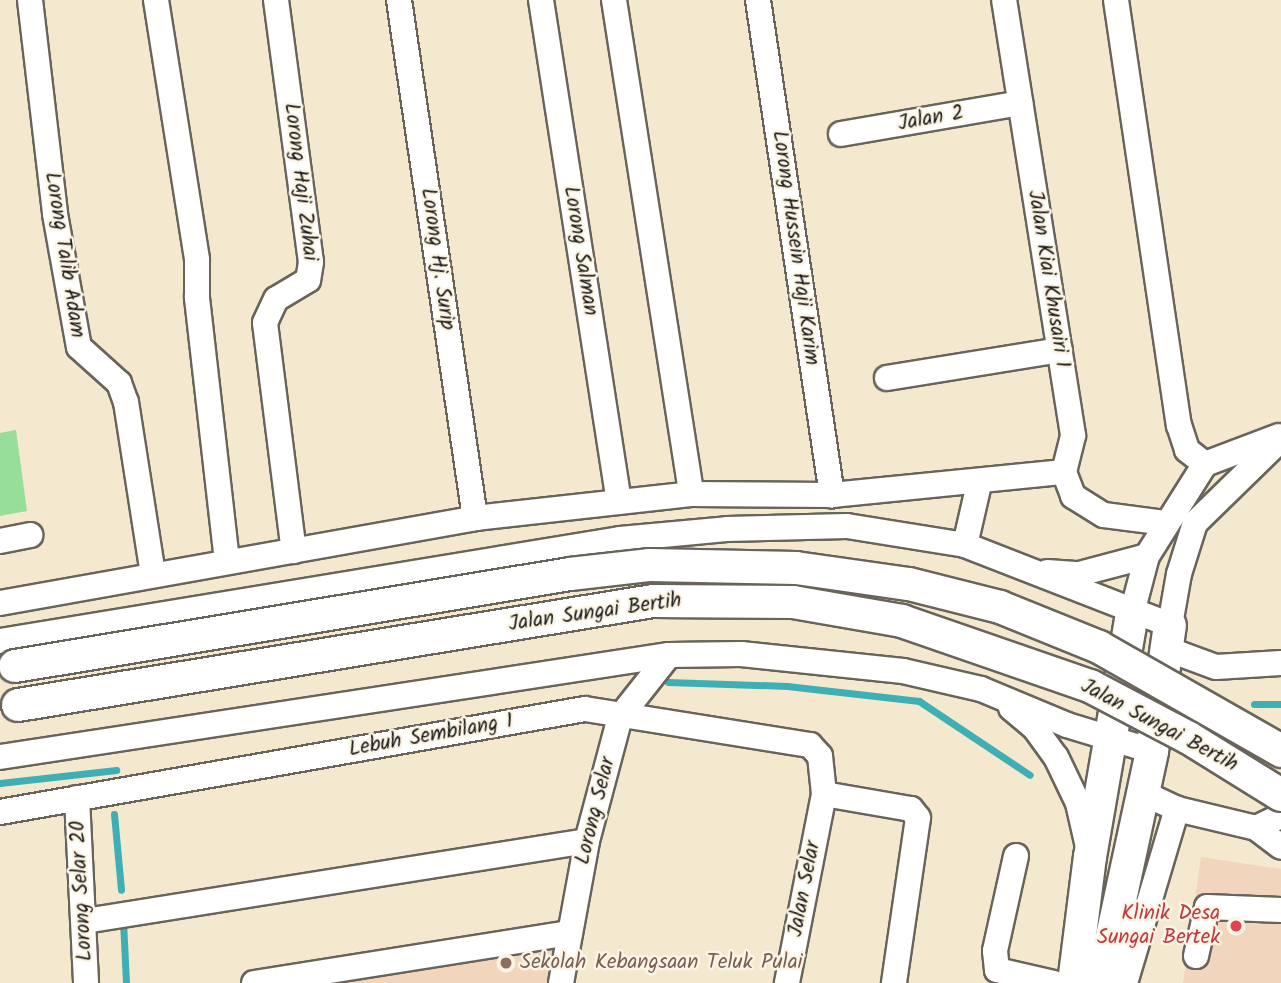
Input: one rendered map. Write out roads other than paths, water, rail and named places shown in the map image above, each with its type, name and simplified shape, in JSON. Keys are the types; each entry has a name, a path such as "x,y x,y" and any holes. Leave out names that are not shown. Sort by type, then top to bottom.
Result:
{"main road":[{"name":"Jalan Sungai Bertih","path":"5,658 570,574 650,565 784,567 909,584 1000,607 1100,647 1281,751"},
{"name":"Jalan Sungai Bertih","path":"9,706 653,601 793,602 902,621 1090,686 1189,738 1281,795"},
{"path":"1074,983 1090,858 1132,613"},
{"path":"1102,983 1152,751 1168,637"}],"street":[{"name":"Lorong Talib Adam","path":"30,0 55,214 79,347 119,383 126,402 153,574"},
{"path":"156,0 197,260 227,561"},
{"name":"Lorong Haji Zuhai","path":"276,0 311,262 308,280 276,299 265,323 294,551"},
{"name":"Lorong Hj. Surip","path":"399,0 475,518"},
{"name":"Lorong Salman","path":"541,0 619,502"},
{"path":"614,0 691,494"},
{"name":"Lorong Hussein Haji Karim","path":"758,0 832,495"},
{"name":"Jalan Kiai Khusairi 1","path":"1004,0 1073,435 1064,472"},
{"path":"1115,0 1179,425 1187,450 1205,464"},
{"name":"Jalan 2","path":"841,134 1020,103"},
{"path":"887,378 1060,350"},
{"path":"1132,613 1147,556 1205,464 1281,437"},
{"path":"1168,637 1178,574 1195,523 1281,437"},
{"path":"0,603 475,518 691,494 832,495 979,484 1064,472 1073,496 1104,515 1166,523"},
{"path":"965,545 979,484"},
{"path":"5,658 620,539 727,529 847,526 965,545 1132,613 1216,667 1281,663"},
{"path":"0,541 30,535"},
{"path":"1022,570 1079,575 1147,556"},
{"path":"0,757 669,655 829,660 981,689 1152,751"},
{"name":"Lorong Selar","path":"561,983 587,841 620,717 669,655"},
{"path":"981,689 1034,727 1056,757 1078,803 1090,858"},
{"name":"Lebuh Sembilang 1","path":"0,812 585,709 620,717 810,745 820,756 824,794"},
{"path":"1143,793 1177,808 1256,828 1281,847"},
{"path":"824,794 911,809 918,818 894,983"},
{"name":"Jalan Selar","path":"787,983 824,794"},
{"name":"Lorong Selar 20","path":"77,798 86,983"},
{"path":"1125,983 1177,808"},
{"path":"1256,828 1281,816"},
{"path":"85,921 587,841"},
{"path":"1016,856 995,951 997,970 1054,983"},
{"path":"1196,956 1207,907 1281,910"},
{"path":"254,983 570,933"}],"waterway":[{"path":"668,682 787,686 919,701 1030,775"},
{"path":"1254,704 1281,704"},
{"path":"0,783 116,770"},
{"path":"114,814 121,890"},
{"path":"123,921 126,983"}],"place":[{"name":"Klinik Desa Sungai Bertek","path":"1236,926"},
{"name":"Sekolah Kebangsaan Teluk Pulai","path":"506,963"}]}
